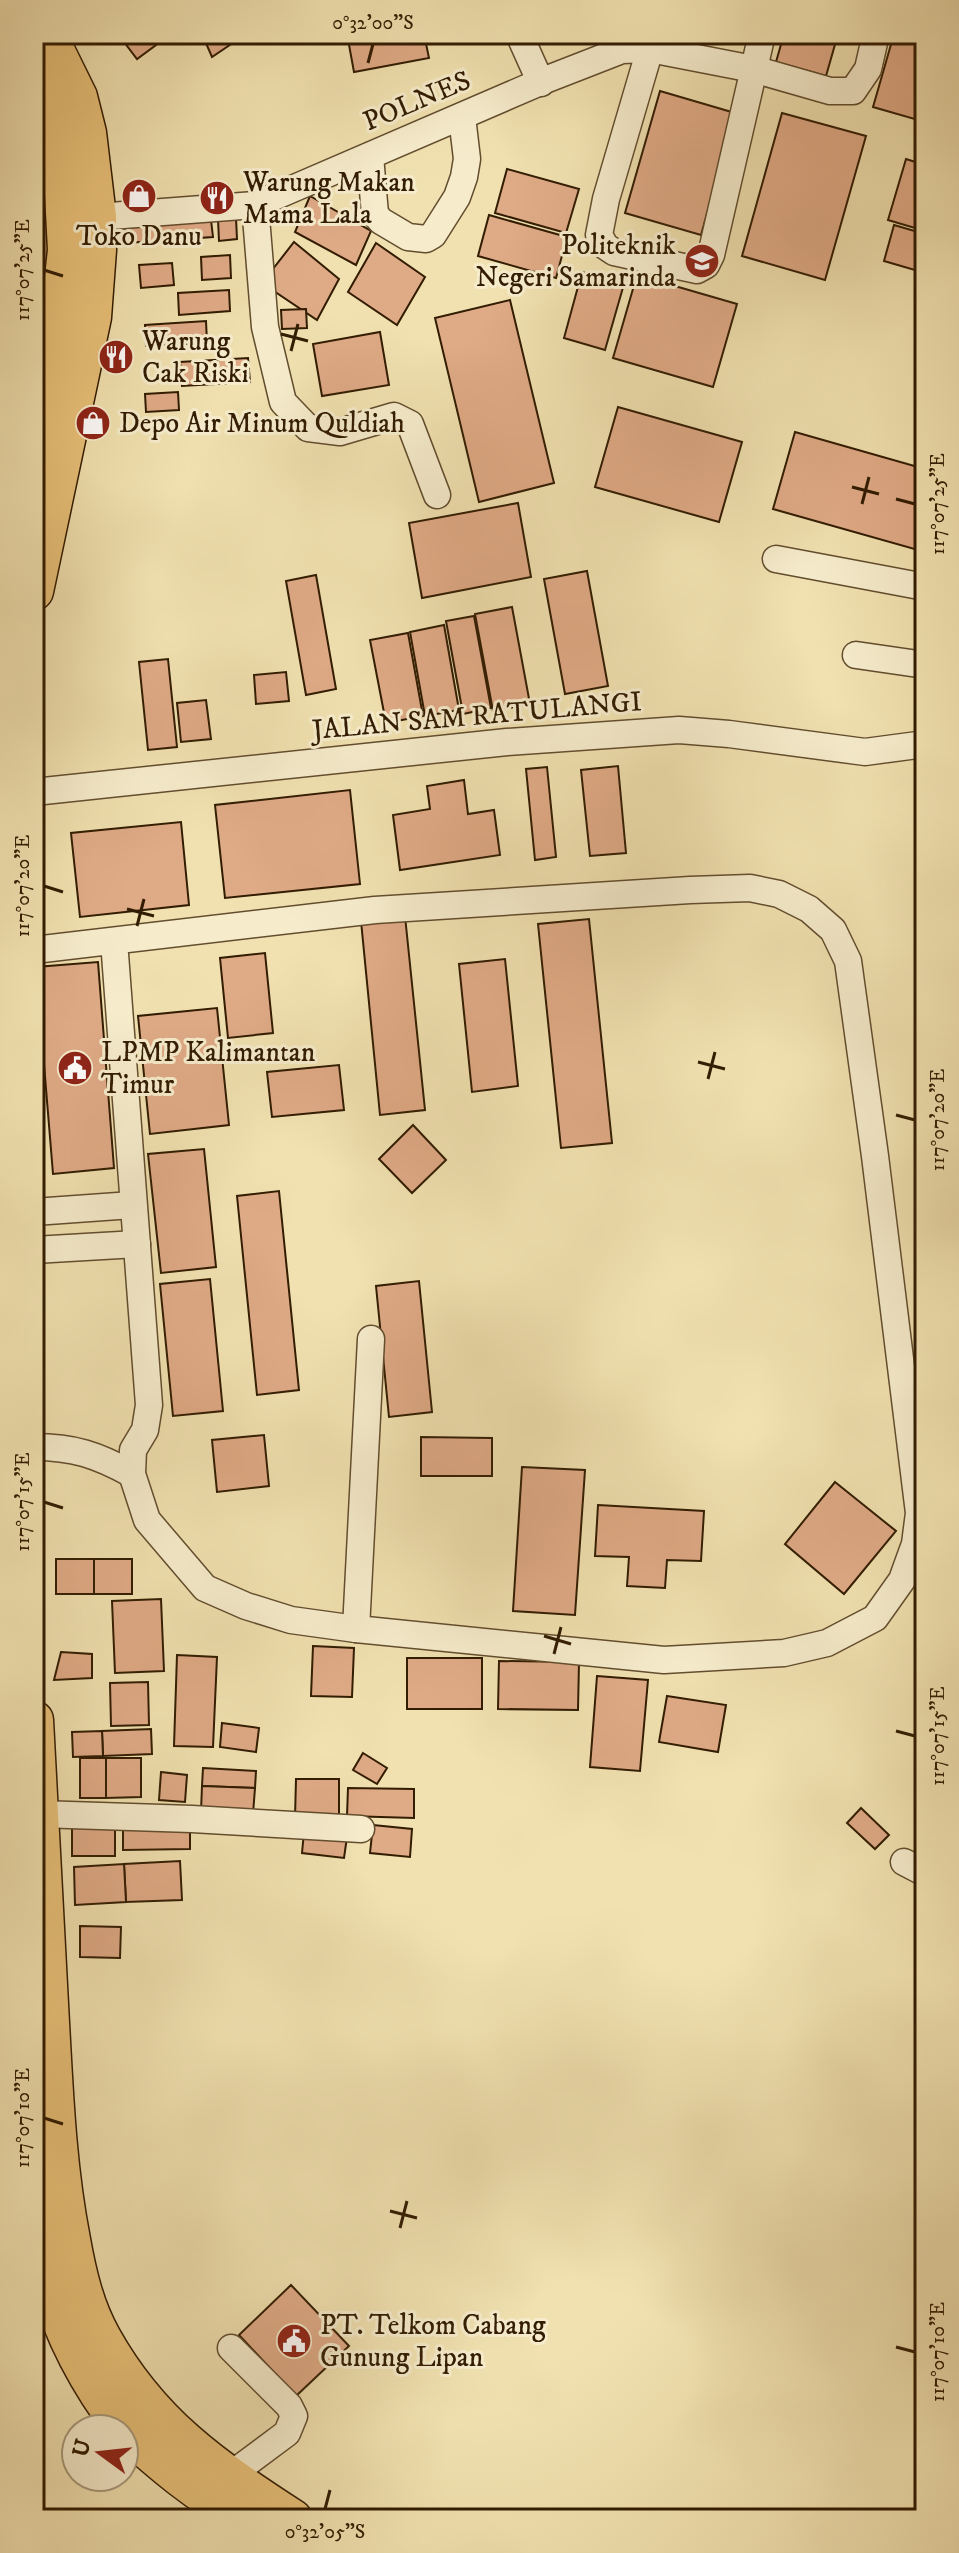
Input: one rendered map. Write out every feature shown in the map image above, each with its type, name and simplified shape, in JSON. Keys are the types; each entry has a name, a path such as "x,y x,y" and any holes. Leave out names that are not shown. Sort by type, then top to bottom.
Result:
{"highway":[{"path":"34,591 92,317 97,217 87,133 78,97 47,34"},
{"path":"34,58 55,108 61,137 67,250 61,306 34,433"},
{"path":"34,1720 39,1814 38,1880 55,2129 65,2212 78,2281 100,2335 125,2376 154,2412 187,2445 228,2477 293,2519"},
{"path":"34,2215 49,2290 70,2343 97,2394 112,2413"},
{"path":"140,2443 191,2487 242,2519"}],"street":[{"path":"519,34 541,83"},
{"path":"650,49 606,199 599,235 605,246 614,252 697,270 706,265 711,255 762,34"},
{"name":"POLNES","path":"97,217 255,205 541,83 623,42 753,69 830,91 853,91 868,69 876,34"},
{"path":"370,156 376,216 408,237 426,239 433,235 457,197 464,177 467,159 462,117"},
{"path":"255,205 265,327 283,402 308,428 340,432 394,416 410,424 437,495"},
{"path":"776,559 925,587"},
{"path":"856,655 925,665"},
{"name":"JALAN SAM RATULANGI","path":"34,792 507,742 679,730 865,752 925,744"},
{"path":"34,950 375,910 750,888 779,894 809,909 833,930 848,961 919,1513 915,1544 902,1580 875,1618 827,1643 784,1653 664,1660 291,1620 246,1606 205,1588 147,1520 132,1474 133,1450 145,1430 149,1405 114,941"},
{"path":"34,1212 132,1205"},
{"path":"34,1250 137,1244"},
{"path":"356,1629 371,1339"},
{"path":"34,1447 75,1449 102,1458 132,1474"},
{"path":"39,1814 361,1829"},
{"path":"228,2477 287,2433 294,2416 289,2406 231,2348"}],"building":[{"path":"118,34 171,34 137,59"},
{"path":"202,34 246,34 212,57"},
{"path":"347,34 424,34 429,58 354,72"},
{"path":"784,34 838,34 826,76 776,62"},
{"path":"894,34 925,34 925,122 873,107"},
{"path":"660,91 735,113 701,235 625,213"},
{"path":"34,111 49,111 53,267 34,268"},
{"path":"782,113 866,136 825,280 742,256"},
{"path":"906,159 925,165 925,231 888,220"},
{"path":"507,169 579,189 566,233 495,213"},
{"path":"310,196 371,231 356,265 295,232"},
{"path":"489,215 567,237 556,278 478,256"},
{"path":"236,218 237,239 219,241 218,219"},
{"path":"211,220 213,237 126,243 125,226"},
{"path":"894,225 925,234 925,273 884,261"},
{"path":"294,242 339,279 317,320 262,283"},
{"path":"376,243 425,277 397,325 348,292"},
{"path":"230,255 231,278 202,280 201,257"},
{"path":"172,263 174,285 141,288 139,265"},
{"path":"582,272 624,284 605,350 564,338"},
{"path":"637,275 737,304 713,387 613,358"},
{"path":"229,290 230,311 179,315 178,293"},
{"name":"Politeknik Negeri Samarinda","path":"510,300 554,483 479,502 435,318"},
{"path":"306,309 307,328 282,329 281,310"},
{"path":"206,321 207,343 146,346 145,325"},
{"path":"380,332 389,385 322,396 313,344"},
{"name":"Warung Cak Riski","path":"113,343 128,348 119,371 105,366"},
{"path":"248,358 250,382 182,386 180,362"},
{"path":"178,392 179,410 146,412 145,394"},
{"path":"618,407 742,442 719,522 595,487"},
{"path":"795,432 925,469 925,552 773,509"},
{"path":"518,503 531,577 422,598 409,523"},
{"path":"587,571 608,686 565,694 544,579"},
{"path":"316,575 336,689 306,695 286,581"},
{"path":"512,607 530,704 493,711 475,614"},
{"path":"474,616 491,708 463,714 446,621"},
{"path":"444,625 459,710 425,716 410,632"},
{"path":"408,633 423,716 386,723 370,640"},
{"path":"168,659 177,747 148,750 139,662"},
{"path":"286,672 289,701 256,704 254,675"},
{"path":"206,700 211,739 181,742 177,703"},
{"path":"618,766 626,853 590,856 581,770"},
{"path":"547,767 556,857 535,860 526,769"},
{"path":"464,780 468,814 494,810 500,855 400,870 393,815 430,809 427,786"},
{"path":"350,790 360,884 225,898 215,805"},
{"path":"181,822 189,905 80,917 71,833"},
{"path":"405,916 425,1110 380,1115 361,921"},
{"path":"589,919 612,1143 561,1148 538,924"},
{"path":"265,953 273,1033 228,1038 220,958"},
{"path":"505,959 518,1086 472,1092 459,964"},
{"name":"LPMP Kalimantan Timur","path":"98,962 114,1168 53,1174 36,967"},
{"path":"217,1008 229,1125 150,1134 138,1016"},
{"path":"339,1065 344,1110 272,1117 267,1072"},
{"path":"413,1125 446,1160 412,1193 379,1159"},
{"path":"204,1149 216,1267 161,1273 148,1154"},
{"path":"279,1191 299,1390 257,1395 237,1196"},
{"path":"210,1279 223,1411 173,1416 160,1284"},
{"path":"419,1281 432,1412 389,1417 376,1286"},
{"path":"264,1435 269,1486 217,1492 212,1440"},
{"path":"421,1437 492,1438 492,1476 421,1476"},
{"path":"522,1467 585,1470 575,1615 513,1611"},
{"path":"835,1482 896,1531 844,1594 785,1544"},
{"path":"598,1505 704,1511 701,1561 667,1560 665,1588 627,1586 629,1557 595,1556"},
{"path":"56,1559 94,1559 94,1594 56,1594"},
{"path":"94,1559 132,1559 132,1594 94,1594"},
{"path":"161,1599 164,1671 115,1673 112,1601"},
{"path":"313,1646 354,1648 352,1697 311,1696"},
{"path":"61,1652 92,1654 92,1678 54,1680"},
{"path":"177,1655 217,1657 213,1747 174,1746"},
{"path":"407,1658 482,1658 482,1709 407,1709"},
{"path":"499,1661 579,1662 578,1710 498,1709"},
{"path":"597,1676 648,1680 640,1771 590,1767"},
{"path":"148,1682 149,1725 111,1726 110,1683"},
{"path":"667,1696 726,1705 718,1752 659,1742"},
{"path":"222,1723 259,1728 256,1752 220,1747"},
{"path":"151,1729 152,1754 103,1756 102,1731"},
{"path":"102,1731 103,1756 73,1757 72,1732"},
{"path":"363,1753 387,1768 377,1784 353,1770"},
{"path":"80,1758 106,1758 106,1798 80,1798"},
{"path":"106,1758 141,1758 141,1797 106,1798"},
{"path":"203,1768 256,1771 255,1788 202,1786"},
{"path":"161,1772 187,1775 185,1802 159,1800"},
{"path":"296,1779 339,1779 339,1818 295,1818"},
{"path":"202,1786 255,1788 253,1814 201,1811"},
{"path":"348,1788 414,1789 414,1818 347,1816"},
{"path":"861,1808 889,1835 875,1849 847,1823"},
{"path":"190,1822 190,1849 123,1850 123,1823"},
{"path":"72,1824 115,1824 115,1856 72,1856"},
{"path":"373,1825 412,1829 410,1857 370,1853"},
{"path":"304,1832 347,1837 344,1858 302,1853"},
{"path":"180,1861 182,1900 126,1902 124,1864"},
{"path":"124,1864 126,1902 75,1905 74,1867"},
{"path":"80,1926 121,1927 120,1958 80,1957"},
{"name":"PT. Telkom Cabang Gunung Lipan","path":"291,2285 349,2346 296,2396 239,2335"}],"place":[{"name":"Toko Danu","path":"139,196"},
{"name":"Warung Makan Mama Lala","path":"217,198"},
{"name":"Politeknik Negeri Samarinda","path":"702,261"},
{"name":"Warung Cak Riski","path":"116,357"},
{"name":"Depo Air Minum Quldiah","path":"93,423"},
{"name":"LPMP Kalimantan Timur","path":"75,1068"},
{"name":"PT. Telkom Cabang Gunung Lipan","path":"294,2341"}]}
